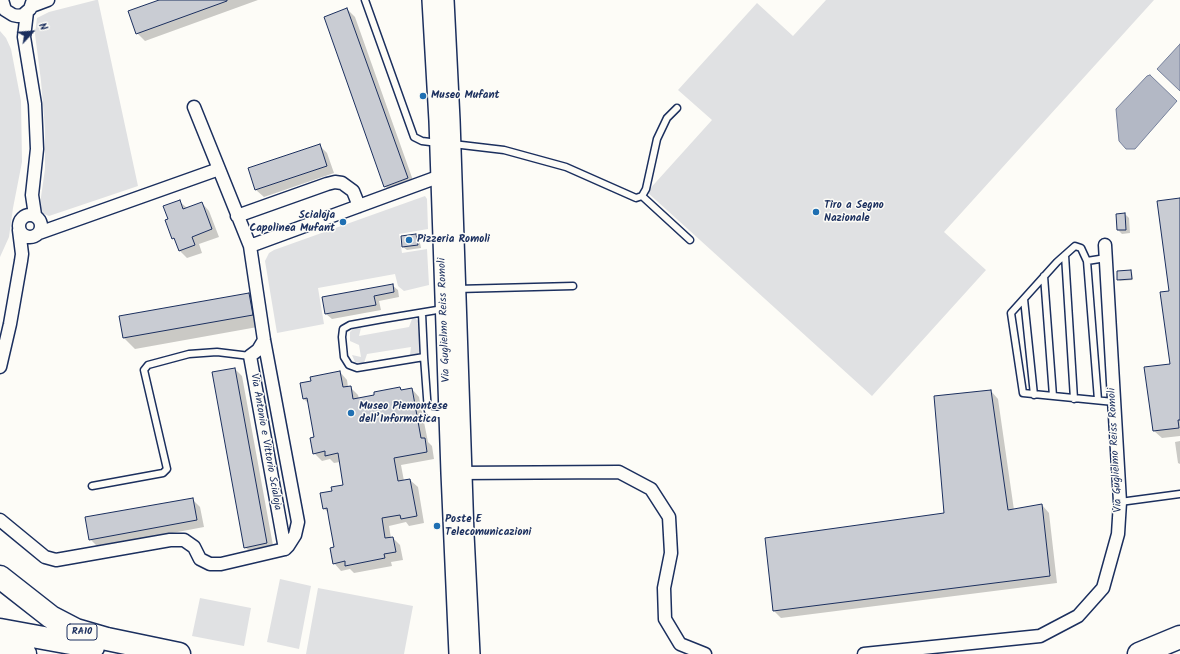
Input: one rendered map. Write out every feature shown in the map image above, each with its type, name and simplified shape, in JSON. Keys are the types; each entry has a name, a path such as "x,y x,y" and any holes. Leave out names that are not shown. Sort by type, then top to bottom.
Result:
{"highway":[{"name":"RA10","path":"0,577 51,617 76,630 107,639 179,654"},
{"name":"RA10","path":"0,630 134,654"},
{"path":"1139,654 1180,637"},
{"path":"0,650 25,654"}],"main road":[{"name":"Via Guglielmo Reiss Romoli","path":"431,0 445,143"},
{"name":"Via Guglielmo Reiss Romoli","path":"445,0 445,143 456,472 458,654"},
{"name":"Via Guglielmo Reiss Romoli","path":"456,472 471,654"}],"street":[{"path":"0,367 10,324 22,254 34,224 32,195 37,149 35,104 24,37 13,15 5,10 2,0"},
{"path":"13,15 23,15 30,6 48,0"},
{"path":"24,37 30,6"},
{"name":"Via Antonio e Vittorio Scialoja","path":"194,107 250,246 264,340 298,522 295,535 285,549"},
{"path":"22,254 18,223 61,225 219,168"},
{"path":"250,246 446,174"},
{"path":"237,216 335,182 342,183 353,191 359,206"},
{"name":"Via Guglielmo Reiss Romoli","path":"864,654 1040,636 1078,616 1103,588 1118,534 1120,502 1105,245"},
{"path":"250,356 258,350 264,340"},
{"name":"Via Antonio e Vittorio Scialoja","path":"250,356 285,549"},
{"path":"456,472 620,472 651,489 669,517 671,553 664,588 665,619 682,649 705,654"},
{"path":"0,520 45,557 56,560 170,540 184,540 194,548 200,559 210,564 221,564 285,549"}],"lane":[{"path":"365,0 414,137 422,141 504,150 566,167 636,198 642,196 646,189 657,139 667,118 677,108"},
{"path":"642,196 690,240"},
{"path":"1098,400 1087,261 1081,248 1075,246 1064,255 1011,313 1023,394 1114,402"},
{"path":"1064,255 1074,399"},
{"path":"1087,261 1106,258"},
{"path":"1044,276 1053,396"},
{"path":"450,289 573,286"},
{"path":"1024,299 1034,395"},
{"path":"424,357 357,368 349,365 344,357 342,336 343,329 350,325 451,308"},
{"path":"422,313 428,411 430,413 454,414"},
{"path":"92,486 163,474 166,470 144,370 148,365 189,354 217,352 250,356"},
{"path":"1120,502 1180,494"}],"shaded area":[{"path":"98,0 138,186 49,216 42,213 40,204 45,169 45,129 35,34 37,18 49,12"},
{"name":"Tiro a Segno Nazionale","path":"826,0 1154,0 944,232 986,270 872,396 647,192 712,120 678,90 757,3 793,36"},
{"path":"0,31 6,38 11,49 21,101 22,162 9,237 0,257"},
{"path":"1180,44 1180,91 1157,69"},
{"path":"1150,75 1177,101 1135,149 1126,149 1119,141 1116,109 1147,76"},
{"path":"425,196 427,199 428,229 399,234 402,253 427,249 429,285 404,291 398,286 395,274 318,288 324,324 277,333 265,261 269,253"},
{"path":"412,319 416,319 421,323 421,349 417,355 410,355 411,347 367,354 364,363 355,362 352,355 361,357 359,345 350,341 350,332 353,329 361,328 359,336 409,327"},
{"path":"280,579 311,586 299,649 267,642"},
{"path":"318,588 413,606 404,654 306,654"},
{"path":"200,598 251,608 244,646 192,636"}],"building":[{"path":"159,0 227,1 136,34 128,11"},
{"path":"347,8 408,178 384,187 324,17"},
{"path":"320,144 327,166 255,190 248,168"},
{"path":"1180,198 1180,420 1178,420 1179,428 1153,431 1144,367 1170,364 1160,292 1169,291 1157,201"},
{"path":"180,200 183,209 202,202 212,229 192,237 195,245 179,251 174,238 172,239 165,220 168,219 163,206"},
{"path":"1125,213 1126,230 1117,230 1116,214"},
{"name":"Pizzeria Romoli","path":"416,234 418,245 402,247 401,236"},
{"path":"1131,270 1132,279 1117,280 1117,271"},
{"path":"393,284 394,292 374,296 376,305 325,314 322,297"},
{"path":"249,293 253,315 123,338 119,316"},
{"path":"235,368 267,543 244,548 212,372"},
{"path":"340,371 343,387 351,386 353,399 374,395 374,392 400,387 401,390 412,388 421,438 425,438 427,452 394,458 398,481 410,479 417,516 401,519 400,515 382,518 385,538 393,537 396,552 384,554 385,558 345,566 345,561 333,564 330,548 334,547 327,508 323,509 320,493 332,491 331,487 343,485 338,453 325,456 325,451 313,454 310,438 314,437 307,398 303,399 300,383 311,381 310,377"},
{"path":"991,390 1008,510 1042,504 1050,576 773,611 765,538 944,513 934,396"},
{"path":"193,498 197,520 89,540 85,517"}],"place":[{"name":"Museo Mufant","path":"423,96"},
{"name":"Tiro a Segno Nazionale","path":"816,212"},
{"name":"Scialoja Capolinea Mufant","path":"343,222"},
{"name":"Pizzeria Romoli","path":"409,240"},
{"name":"Museo Piemontese dell’Informatica","path":"351,413"},
{"name":"Poste E Telecomunicazioni","path":"437,526"}]}
